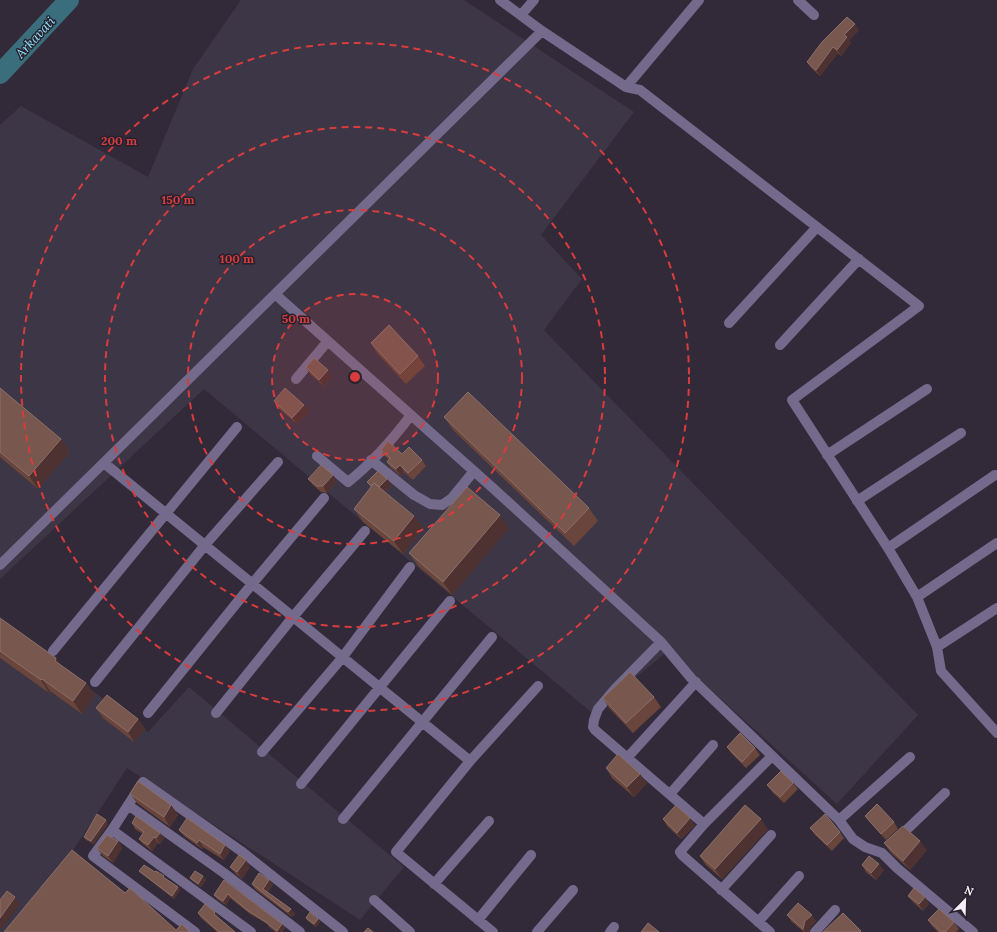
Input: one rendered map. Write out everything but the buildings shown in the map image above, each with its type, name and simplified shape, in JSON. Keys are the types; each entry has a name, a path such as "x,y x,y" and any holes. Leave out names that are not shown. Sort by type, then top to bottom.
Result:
{"street":[{"path":"500,0 542,31 626,87 640,90 919,306 792,400 888,548 917,597 937,647 941,671 997,733"},
{"path":"521,15 534,0"},
{"path":"626,87 699,0"},
{"path":"798,0 814,15"},
{"path":"0,565 542,31"},
{"path":"729,323 817,227"},
{"path":"780,345 859,259"},
{"path":"275,294 474,471 661,642 696,682 839,820 853,840 865,847 882,853 897,868 973,932"},
{"path":"296,379 328,341"},
{"path":"828,455 927,389"},
{"path":"317,456 348,482 393,439 411,415"},
{"path":"53,651 237,427"},
{"path":"857,501 961,433"},
{"path":"371,460 414,495 430,504 442,505 452,498 474,471"},
{"path":"95,682 205,546 278,462"},
{"path":"104,463 470,761"},
{"path":"888,548 995,475"},
{"path":"148,713 252,584 324,498"},
{"path":"216,714 293,617 365,531"},
{"path":"917,597 997,543"},
{"path":"262,752 342,658 410,568"},
{"path":"301,784 450,601"},
{"path":"937,647 997,608"},
{"path":"343,819 492,637"},
{"path":"661,642 615,689 595,714 593,726 595,730 704,824"},
{"path":"628,758 696,682"},
{"path":"492,932 396,852 470,761 538,686"},
{"path":"670,794 713,745"},
{"path":"770,932 680,852 704,824 772,756"},
{"path":"839,820 910,757"},
{"path":"195,932 93,856 143,782 241,850 343,932"},
{"path":"882,853 945,793"},
{"path":"128,805 224,873 300,932"},
{"path":"434,884 489,821"},
{"path":"112,830 251,932"},
{"path":"721,890 771,835"},
{"path":"478,920 531,855"},
{"path":"758,922 799,876"},
{"path":"537,932 573,890"},
{"path":"374,900 410,932"},
{"path":"815,932 835,910"}],"shaded area":[{"path":"241,0 464,0 634,112 541,235 582,279 544,330 918,715 837,804 668,651 592,713 204,389 0,579 0,125 21,106 148,177 193,69"},
{"path":"0,622 148,732 189,687 404,867 360,920 127,768 73,850 175,932 0,932"}],"waterway":[{"name":"Arkavati","path":"0,74 69,0"}]}
